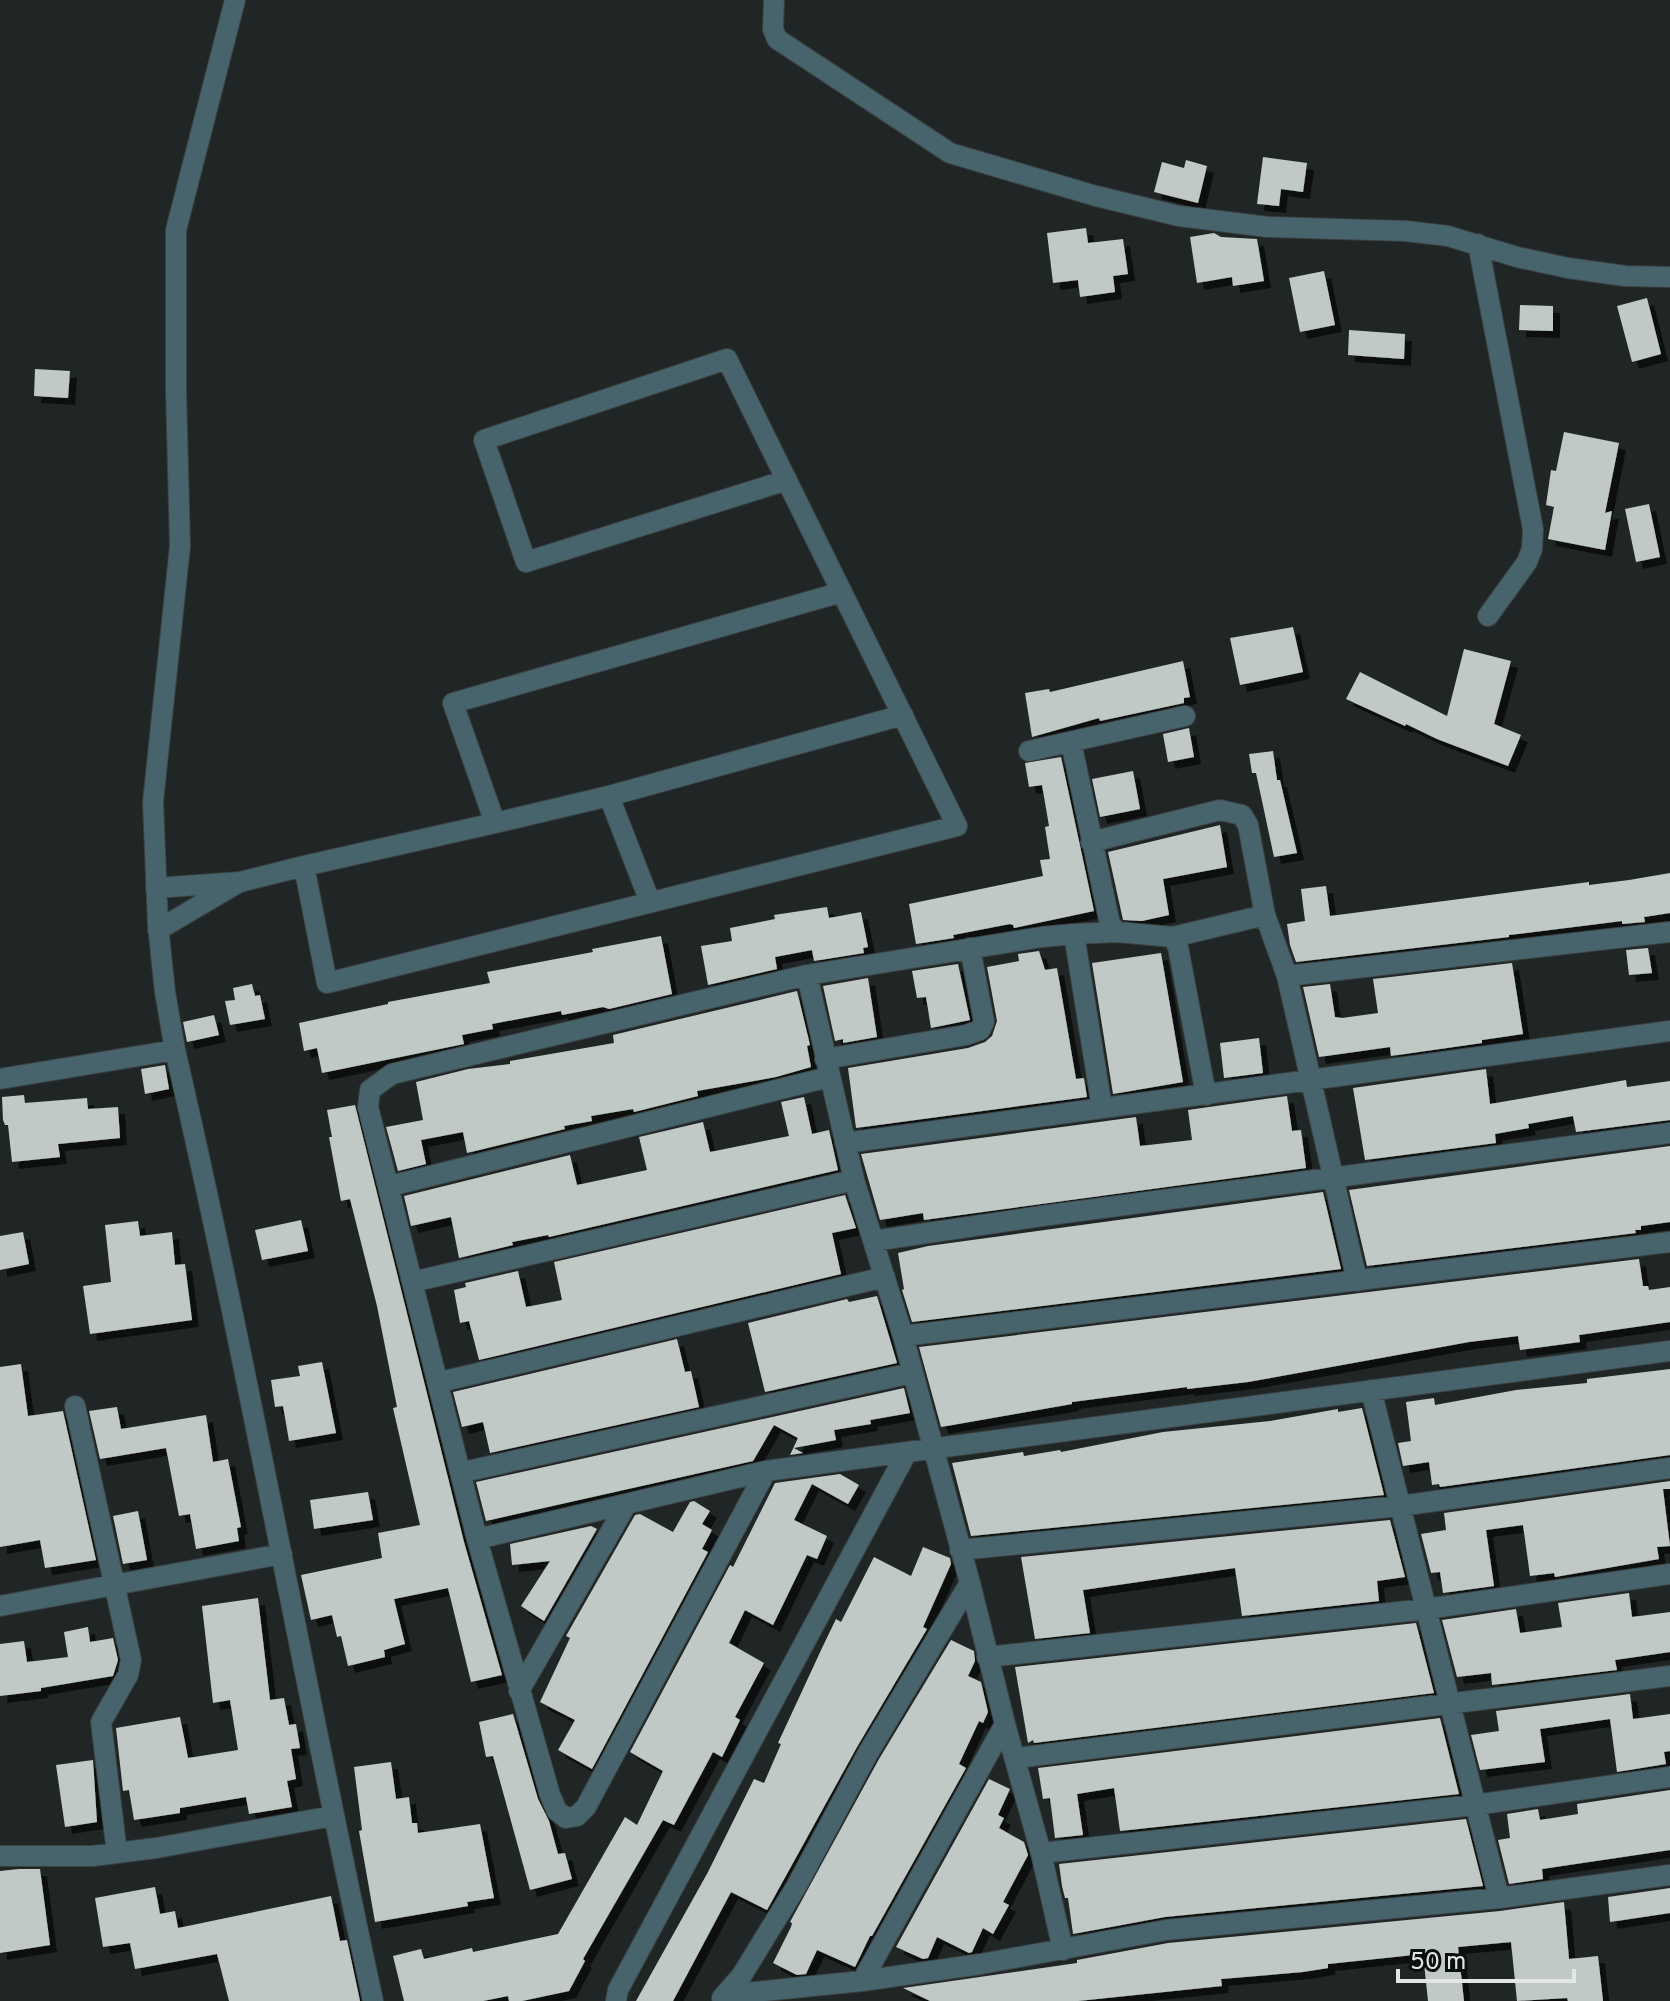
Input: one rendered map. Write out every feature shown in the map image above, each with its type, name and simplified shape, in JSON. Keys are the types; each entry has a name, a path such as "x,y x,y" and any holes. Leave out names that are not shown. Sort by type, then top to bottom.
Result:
{"street":[{"path":"235,0 176,230 180,546 153,802 158,930 175,1050 204,1173 373,2001"},
{"path":"774,0 773,29 777,39 950,153 1096,196 1179,216 1268,227 1406,231 1448,236 1517,257 1568,268 1625,276 1670,277"},
{"path":"1478,244 1533,529 1532,549 1527,562 1488,616"},
{"path":"304,866 327,983 957,826 903,715 842,592 787,480 727,359 484,440 526,562 787,480"},
{"path":"495,823 453,703 842,592"},
{"path":"156,888 240,882 495,823 609,796 903,715"},
{"path":"1029,751 1185,716"},
{"path":"1071,742 1110,924 1117,932"},
{"path":"609,796 650,902"},
{"path":"1091,842 1220,810 1242,815 1248,825 1265,915 1287,976 1357,1281"},
{"path":"158,930 240,882"},
{"path":"766,1471 586,1807 577,1816 566,1818 557,1811 519,1691 477,1539 463,1472 368,1107 370,1090 392,1074 807,975 1074,934 1117,932 1173,937 1265,915"},
{"path":"1287,976 1670,932"},
{"path":"1074,934 1102,1108"},
{"path":"1173,937 1178,947 1206,1095"},
{"path":"390,1186 980,1030 984,1022 970,948"},
{"path":"807,975 854,1180 903,1336 1041,1853 1063,1950"},
{"path":"845,1143 1670,1031"},
{"path":"0,1079 175,1050"},
{"path":"873,1241 1670,1133"},
{"path":"412,1282 854,1180"},
{"path":"903,1336 1670,1242"},
{"path":"440,1382 885,1277"},
{"path":"477,1539 766,1471 1670,1351"},
{"path":"463,1472 912,1373"},
{"path":"1371,1390 1499,1898"},
{"path":"75,1406 131,1660 128,1675 101,1722 117,1853"},
{"path":"616,2001 618,1990 907,1452"},
{"path":"960,1550 1400,1506 1670,1468"},
{"path":"519,1691 626,1505"},
{"path":"0,1606 282,1554"},
{"path":"987,1657 1426,1609 1670,1574"},
{"path":"722,1998 742,1975 796,1887 868,1753 970,1583"},
{"path":"1016,1758 1670,1676"},
{"path":"862,1981 1005,1724"},
{"path":"1041,1853 1475,1805 1670,1777"},
{"path":"0,1856 93,1856 333,1816"},
{"path":"722,1998 862,1981 1063,1950 1166,1930 1499,1898 1670,1875"}],"building":[{"path":"1263,157 1307,163 1303,192 1281,189 1279,206 1257,204"},
{"path":"1186,160 1207,166 1198,203 1154,192 1162,162 1184,168"},
{"path":"1086,228 1088,243 1123,239 1128,274 1113,276 1115,292 1080,297 1078,280 1053,283 1047,233"},
{"path":"1214,233 1221,237 1257,239 1264,281 1233,286 1232,277 1197,283 1190,237"},
{"path":"1324,271 1335,325 1300,332 1289,278"},
{"path":"1647,298 1661,354 1632,362 1617,306"},
{"path":"1520,305 1553,306 1553,331 1519,330"},
{"path":"1349,330 1405,334 1404,359 1348,355"},
{"path":"35,369 70,371 68,398 34,396"},
{"path":"1564,432 1619,443 1605,513 1612,511 1605,550 1548,539 1554,507 1546,505 1551,470 1556,471"},
{"path":"1649,504 1660,557 1636,562 1625,509"},
{"path":"1293,627 1303,672 1240,685 1230,638"},
{"path":"1464,649 1511,661 1494,724 1521,735 1508,766 1405,726 1346,699 1360,672 1447,716"},
{"path":"1183,661 1190,697 1184,698 1184,703 1100,721 1099,718 1032,737 1025,693 1049,689 1050,692"},
{"path":"1189,728 1194,757 1168,762 1163,734"},
{"path":"1273,751 1277,780 1280,780 1297,853 1274,857 1249,754"},
{"path":"1061,757 1094,911 1014,928 1010,924 916,944 909,904 1043,876 1040,860 1050,859 1045,827 1049,826 1042,785 1029,787 1025,763"},
{"path":"1133,771 1140,809 1100,817 1092,779"},
{"path":"1220,825 1227,867 1163,879 1169,915 1142,921 1123,920 1108,852"},
{"path":"1670,873 1670,913 1644,917 1645,922 1622,924 1622,921 1296,962 1290,945 1287,924 1305,921 1301,889 1326,886 1330,916"},
{"path":"827,907 829,918 861,912 868,947 863,948 864,953 814,961 812,950 775,957 777,969 708,985 701,946 732,941 730,928 775,919 774,915"},
{"path":"661,936 672,994 609,1009 603,1007 562,1015 561,1011 492,1024 493,1029 462,1035 464,1044 322,1073 317,1048 304,1051 299,1023 490,983 487,972"},
{"path":"1648,948 1652,973 1629,975 1626,950"},
{"path":"1039,951 1045,970 1057,968 1076,1079 1084,1078 1087,1097 856,1128 848,1068 968,1048 985,1042 992,1036 997,1021 987,967 1019,961 1018,954"},
{"path":"1161,953 1183,1082 1113,1094 1092,963"},
{"path":"1512,963 1523,1034 1391,1056 1390,1047 1319,1057 1303,987 1330,984 1335,1017 1342,1018 1378,1013 1373,979"},
{"path":"958,964 970,1020 931,1028 926,997 917,998 912,971"},
{"path":"868,978 877,1037 843,1043 843,1039 835,1041 823,986"},
{"path":"252,984 255,996 260,995 265,1019 230,1025 225,1001 235,1000 233,988"},
{"path":"797,991 810,1045 807,1046 811,1067 776,1077 697,1091 698,1096 634,1112 633,1109 591,1116 592,1121 467,1153 463,1132 421,1140 426,1164 398,1171 386,1127 423,1120 416,1082 468,1069 510,1064 510,1061 614,1043 613,1035"},
{"path":"214,1015 219,1035 187,1042 183,1022"},
{"path":"1259,1038 1263,1073 1224,1078 1220,1043"},
{"path":"165,1065 169,1089 145,1094 141,1069"},
{"path":"1486,1069 1490,1104 1626,1080 1627,1087 1670,1081 1670,1120 1576,1132 1573,1116 1495,1134 1496,1143 1365,1160 1353,1088"},
{"path":"24,1095 25,1103 87,1098 88,1109 118,1107 120,1138 58,1144 60,1157 12,1162 8,1125 3,1120 2,1097"},
{"path":"1287,1096 1292,1131 1301,1130 1306,1168 924,1220 923,1213 880,1220 861,1154 1136,1117 1140,1146 1192,1140 1188,1110"},
{"path":"804,1097 812,1134 829,1130 838,1170 549,1237 512,1242 513,1245 459,1258 451,1217 411,1226 404,1196 570,1155 577,1185 647,1170 639,1137 703,1122 710,1152 789,1136 781,1102"},
{"path":"355,1105 464,1542 502,1675 471,1682 448,1588 394,1599 405,1644 384,1650 385,1657 348,1666 332,1615 311,1620 301,1575 382,1558 378,1533 420,1525 393,1408 397,1407 377,1306 350,1199 341,1201 329,1137 332,1137 327,1110"},
{"path":"1670,1146 1670,1222 1641,1226 1641,1230 1635,1230 1636,1233 1367,1266 1349,1190"},
{"path":"1323,1192 1341,1269 912,1322 902,1290 898,1253 928,1246"},
{"path":"845,1195 856,1228 832,1233 841,1274 479,1360 469,1321 460,1323 454,1290 466,1287 465,1283 518,1271 526,1307 562,1300 554,1262"},
{"path":"301,1220 308,1251 262,1260 255,1230"},
{"path":"138,1221 140,1236 172,1232 175,1265 185,1264 192,1320 90,1334 83,1286 111,1282 105,1225"},
{"path":"23,1232 29,1264 0,1270 0,1236"},
{"path":"1639,1259 1643,1286 1648,1286 1649,1290 1670,1287 1670,1322 1579,1335 1580,1342 1520,1350 1518,1336 1469,1342 1248,1382 1072,1402 941,1427 919,1347"},
{"path":"877,1296 897,1363 765,1392 748,1323 847,1299 849,1302"},
{"path":"677,1339 685,1372 691,1371 699,1407 490,1453 483,1422 462,1427 453,1392"},
{"path":"322,1362 336,1433 289,1441 283,1406 275,1407 271,1380 300,1376 298,1366"},
{"path":"21,1364 28,1416 63,1411 96,1560 45,1568 40,1540 0,1547 0,1367"},
{"path":"1670,1369 1670,1455 1440,1487 1439,1484 1432,1485 1429,1462 1403,1466 1398,1443 1411,1441 1406,1402 1434,1398 1435,1405 1516,1390 1587,1383 1587,1379"},
{"path":"904,1388 910,1413 834,1430 836,1440 794,1448 803,1453 790,1455 798,1438 774,1425 753,1461 486,1521 476,1482"},
{"path":"117,1407 121,1429 206,1415 213,1462 228,1459 241,1527 237,1528 239,1541 196,1549 190,1514 179,1516 166,1448 100,1459 89,1411"},
{"path":"1362,1408 1384,1495 971,1536 952,1463 1023,1452 1024,1456 1061,1452 1163,1432"},
{"path":"840,1474 859,1485 848,1504 812,1484 794,1520 827,1536 817,1559 807,1555 773,1625 745,1610 729,1643 764,1663 735,1717 740,1720 722,1757 713,1752 674,1825 663,1820 583,1959 585,1961 569,1991 522,2001 509,2001 508,1996 483,2001 404,2001 393,1956 421,1949 424,1959 558,1934 625,1817 637,1825 663,1771 630,1752 730,1565 733,1567 775,1483"},
{"path":"1670,1481 1670,1489 1663,1489 1670,1546 1657,1547 1659,1559 1555,1577 1554,1573 1530,1576 1523,1525 1486,1530 1494,1586 1443,1593 1440,1572 1431,1573 1421,1534 1446,1530 1444,1513"},
{"path":"368,1492 373,1520 314,1529 310,1500"},
{"path":"694,1501 710,1511 702,1524 712,1530 702,1549 708,1552 592,1769 558,1750 575,1720 540,1702 570,1638 566,1636 635,1515 640,1514 673,1532 690,1502"},
{"path":"138,1511 147,1560 123,1564 113,1516"},
{"path":"1390,1520 1405,1577 1377,1581 1379,1601 1242,1616 1235,1568 1083,1590 1090,1633 1035,1639 1021,1557"},
{"path":"591,1526 597,1529 544,1621 521,1606 550,1561 512,1565 510,1544"},
{"path":"923,1547 950,1558 951,1564 923,1627 927,1629 857,1747 767,1910 731,1892 673,2001 636,2001 708,1872 754,1779 764,1783 781,1744 778,1743 836,1619 841,1622 874,1557 911,1576"},
{"path":"1629,1593 1632,1617 1670,1612 1670,1652 1615,1660 1617,1670 1492,1685 1491,1673 1457,1677 1442,1620 1516,1609 1520,1633 1562,1627 1558,1603"},
{"path":"258,1598 270,1700 284,1698 289,1725 296,1724 300,1748 291,1749 296,1779 287,1781 292,1807 249,1814 246,1797 180,1808 180,1813 134,1820 129,1790 123,1791 116,1728 180,1717 188,1758 238,1750 230,1700 213,1703 202,1606"},
{"path":"1416,1623 1434,1693 1028,1743 1015,1667"},
{"path":"88,1627 90,1642 113,1638 118,1660 113,1676 0,1696 0,1644 24,1641 27,1662 68,1657 64,1632"},
{"path":"951,1640 974,1651 975,1661 968,1676 981,1682 988,1712 983,1723 979,1721 959,1764 966,1768 855,1967 817,1950 806,1974 797,1975 773,1963 791,1927 790,1922 879,1759"},
{"path":"1630,1694 1633,1719 1670,1714 1670,1751 1664,1752 1666,1764 1617,1772 1610,1719 1540,1729 1545,1762 1480,1770 1471,1735 1499,1731 1496,1711"},
{"path":"513,1714 538,1799 549,1821 558,1854 565,1853 572,1879 530,1890 493,1756 486,1757 479,1722"},
{"path":"1440,1718 1459,1794 1120,1831 1114,1788 1077,1794 1083,1835 1055,1838 1050,1798 1043,1799 1038,1768"},
{"path":"93,1760 97,1822 65,1827 56,1765"},
{"path":"391,1762 396,1799 409,1797 412,1823 417,1823 418,1833 480,1824 494,1898 467,1902 468,1906 375,1922 359,1831 362,1830 354,1767"},
{"path":"989,1779 1010,1789 998,1815 1004,1818 999,1828 1024,1842 1028,1855 1003,1902 1009,1905 993,1934 983,1928 969,1953 937,1937 928,1958 923,1959 896,1947"},
{"path":"1670,1790 1670,1850 1542,1869 1543,1879 1509,1884 1498,1840 1510,1838 1507,1814 1538,1809 1540,1820 1578,1814 1577,1804"},
{"path":"1466,1819 1483,1886 1165,1917 1073,1934 1068,1898 1065,1898 1062,1886 1059,1864"},
{"path":"40,1869 50,1945 0,1953 0,1871"},
{"path":"155,1887 160,1914 175,1911 178,1928 331,1896 340,1941 347,1940 360,2001 229,2001 217,1954 135,1969 130,1943 103,1947 95,1898"},
{"path":"1670,1888 1670,1913 1610,1922 1608,1897"},
{"path":"1564,1902 1569,1959 1598,1956 1603,2001 1568,2001 1567,1998 1517,2001 1511,1942 1458,1947 1464,2001 1428,2001 1423,1954 1328,1964 1328,1968 1303,1972 1221,1979 1222,1986 1078,2001 930,2001 903,1988 1077,1963 1077,1960 1168,1943"}]}
